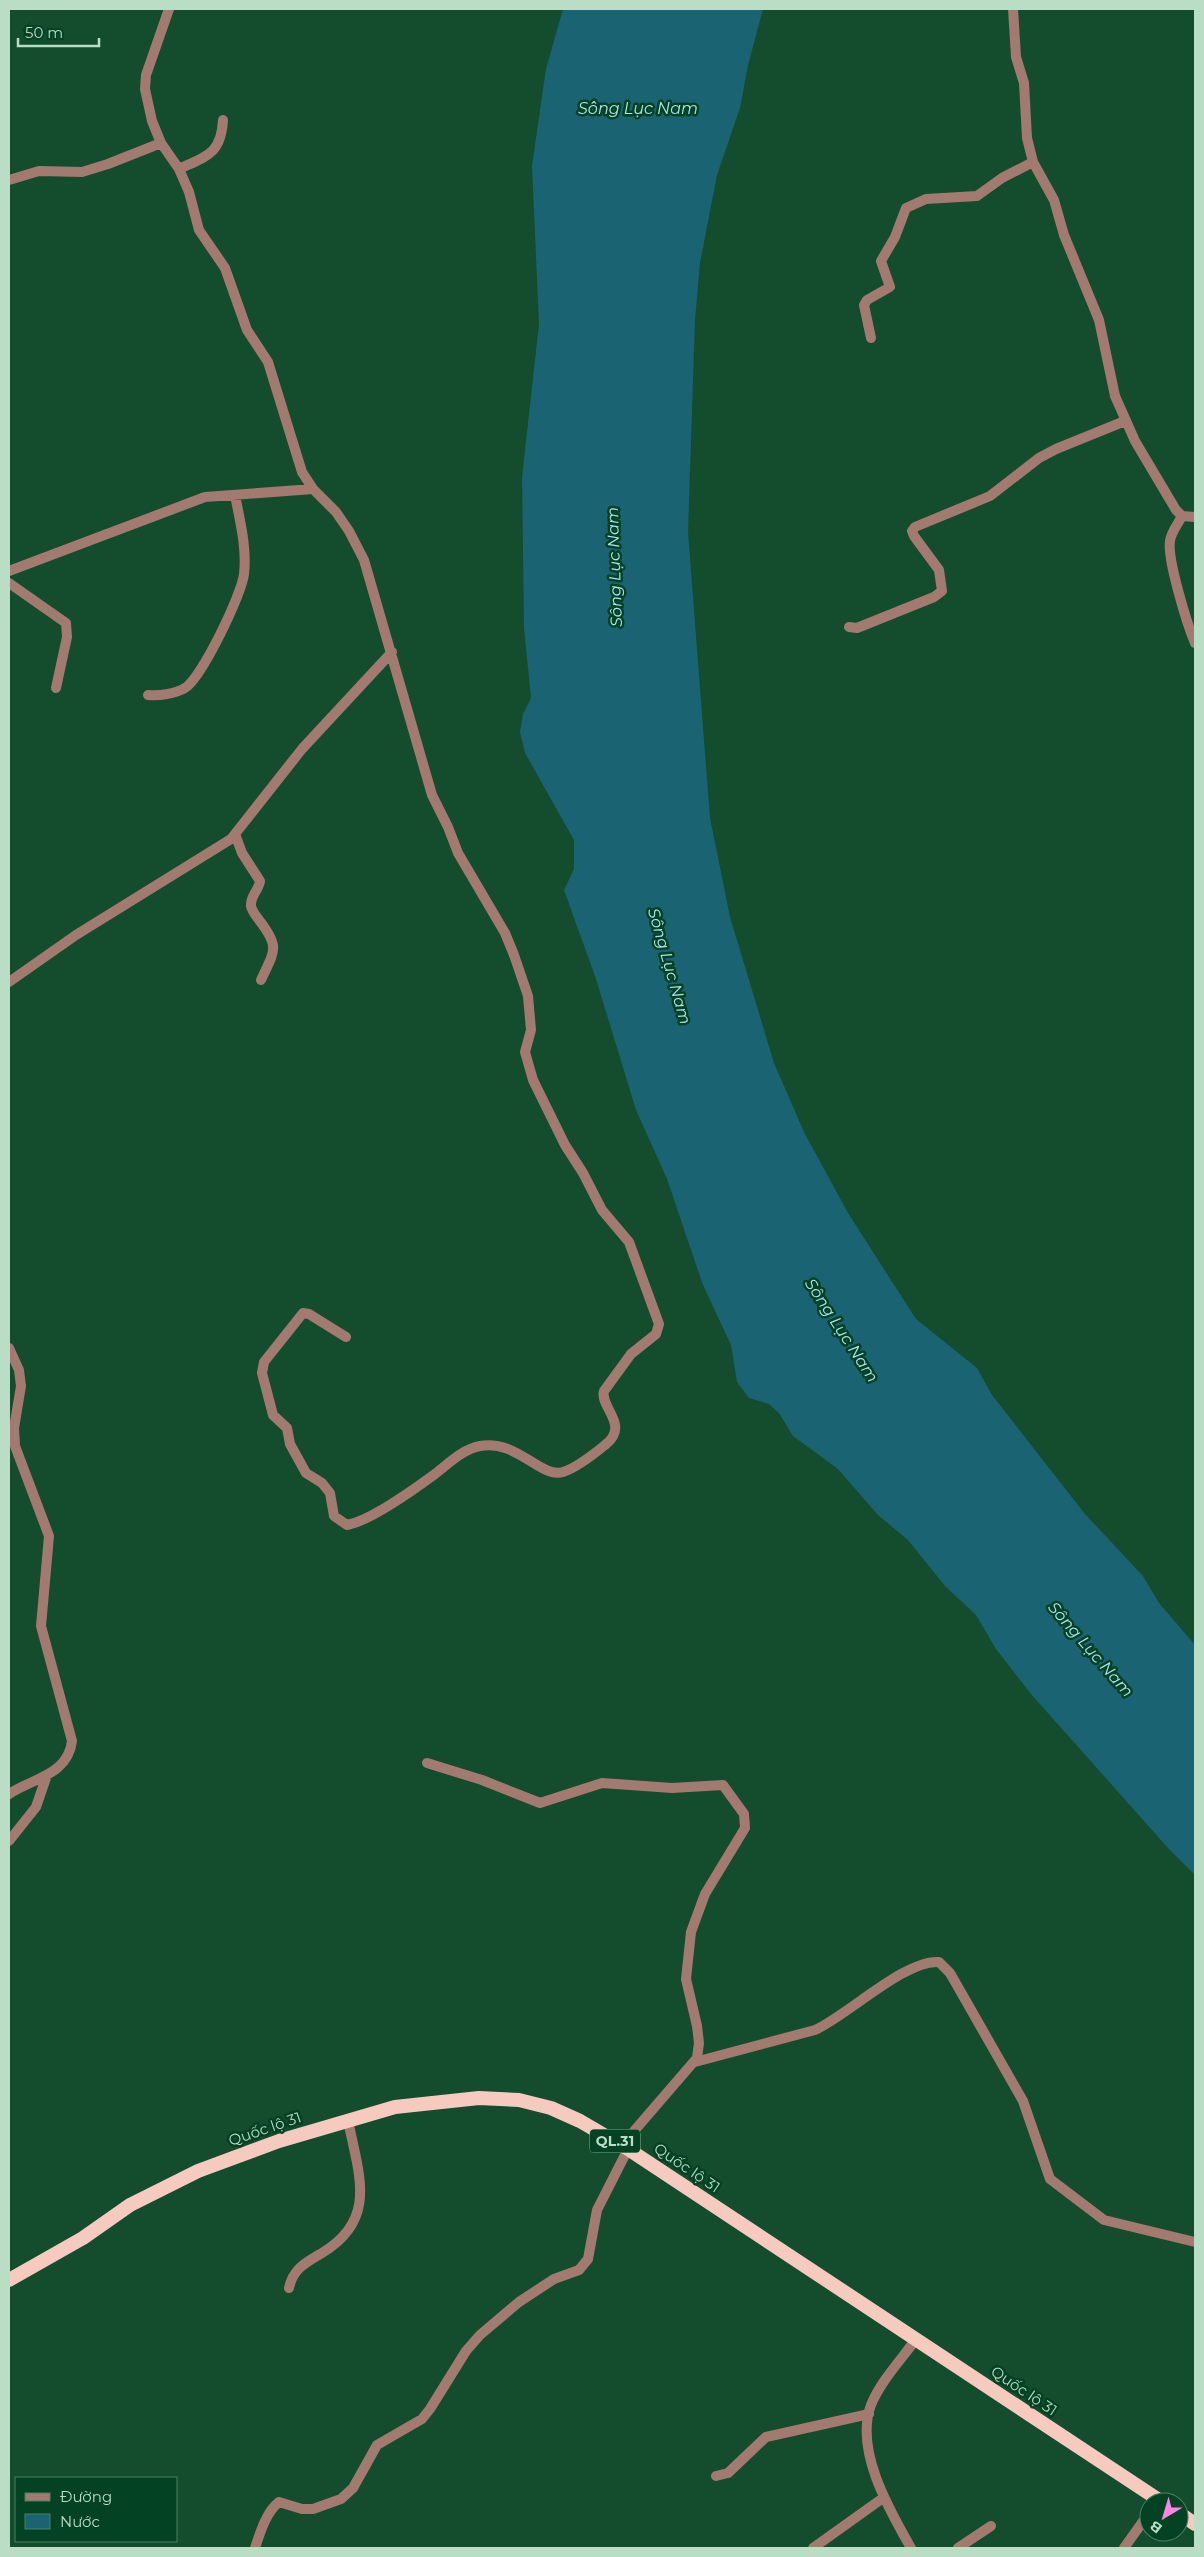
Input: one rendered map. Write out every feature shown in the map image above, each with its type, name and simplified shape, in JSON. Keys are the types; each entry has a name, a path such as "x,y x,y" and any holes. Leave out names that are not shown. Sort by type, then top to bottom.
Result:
{"highway":[{"name":"Quốc lộ 31","path":"9,2280 83,2238 130,2205 198,2171 279,2141 395,2107 427,2102 479,2098 520,2100 551,2108 580,2121 625,2147 1145,2492"}],"street":[{"path":"170,9 146,75 145,89 152,121 161,143 178,169 194,206 199,230 225,268 247,330 268,362 302,472 313,488 336,512 358,546 371,580 432,795 458,853 505,933 528,996 531,1030 525,1052 532,1080 565,1145 583,1173 602,1210 629,1242 659,1328 650,1340 631,1354 604,1391 604,1397 612,1413 615,1428 610,1440 565,1472 547,1472 524,1455 505,1447 478,1446 465,1451 426,1481 379,1510 347,1525 334,1516 330,1493 322,1483 306,1472 290,1444 287,1428 273,1415 262,1373 264,1362 303,1314 309,1314 346,1336"},
{"path":"1013,9 1016,57 1024,83 1027,138 1033,162 1054,200 1064,235 1099,320 1115,396 1125,421 1176,510 1182,516 1195,518"},
{"path":"178,169 211,154 222,136 223,120"},
{"path":"9,180 23,174 39,171 55,170 72,174 82,172 161,143"},
{"path":"871,338 864,304 890,288 881,261 895,237 906,208 926,199 977,196 1002,178 1033,162"},
{"path":"849,627 857,628 934,597 942,591 939,570 914,536 912,531 915,527 990,496 1039,458 1069,442 1125,421"},
{"path":"9,571 205,497 313,488"},
{"path":"148,695 175,692 190,684 237,600 245,565 243,538 235,495"},
{"path":"1182,516 1171,534 1170,548 1186,622 1195,643"},
{"path":"9,583 66,623 67,637 56,688"},
{"path":"9,982 76,935 222,845 235,834 302,749 392,652"},
{"path":"235,834 242,853 260,881 252,899 252,910 271,934 274,944 272,956 261,980"},
{"path":"9,1348 19,1370 21,1386 14,1428 15,1446 49,1536 41,1626 72,1741 64,1763 47,1775 9,1794"},
{"path":"255,2548 264,2523 279,2502 296,2508 313,2509 336,2502 348,2495 377,2445 422,2419 471,2344 519,2302 554,2279 584,2265 588,2259 597,2210 625,2147 647,2113 695,2062 699,2043 686,1979 691,1932 705,1894 745,1828 744,1814 723,1786 672,1788 602,1783 556,1800 540,1803 482,1780 427,1763"},
{"path":"9,1841 36,1807 47,1775"},
{"path":"695,2062 815,2030 830,2023 903,1973 925,1962 939,1962 950,1973 1023,2101 1050,2178 1104,2220 1195,2242"},
{"path":"289,2288 294,2273 341,2239 358,2211 361,2189 348,2120"},
{"path":"911,2548 883,2498 869,2448 867,2431 869,2414 877,2394 916,2339"},
{"path":"716,2476 728,2473 766,2436 869,2414"},
{"path":"813,2548 883,2498"},
{"path":"958,2548 991,2526"},
{"path":"1124,2548 1139,2527"}],"water":[{"name":"Sông Lục Nam","path":"563,9 763,9 748,65 740,108 717,175 700,263 695,320 688,532 710,818 730,917 774,1063 804,1132 848,1213 916,1319 977,1368 992,1395 1085,1514 1143,1576 1159,1603 1195,1645 1195,1875 1168,1848 1031,1694 996,1649 976,1615 945,1586 908,1540 878,1515 838,1469 793,1436 779,1413 769,1404 749,1398 737,1382 731,1345 703,1285 667,1179 636,1110 596,979 564,890 574,869 574,840 525,753 520,732 523,714 531,698 524,628 522,477 539,324 532,166 546,69"}]}
